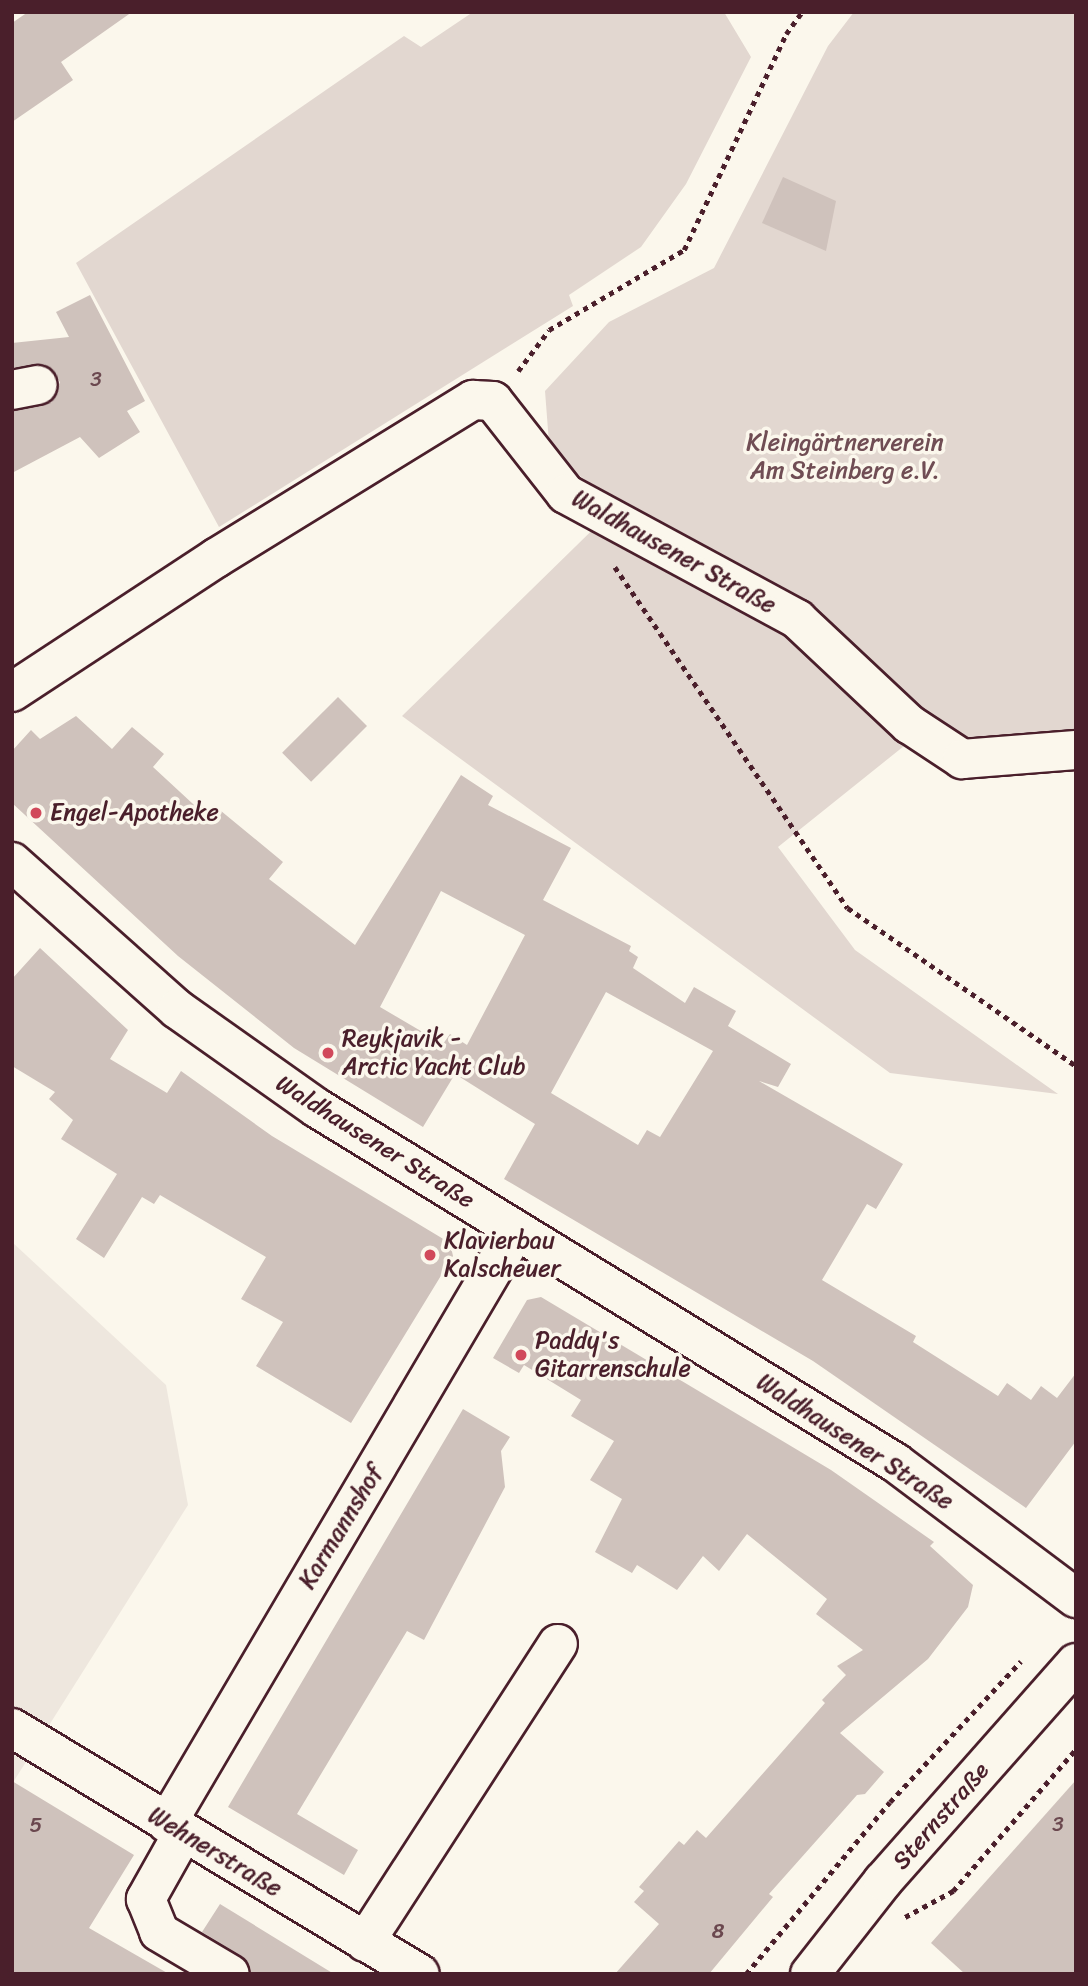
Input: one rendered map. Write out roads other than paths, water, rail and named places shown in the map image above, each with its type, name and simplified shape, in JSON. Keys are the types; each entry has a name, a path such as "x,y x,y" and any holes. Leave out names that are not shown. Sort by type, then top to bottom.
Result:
{"street":[{"name":"Waldhausener Straße","path":"12,692 216,558 474,400 493,401 566,494 797,620 909,724 962,758 1076,750"},
{"name":"Waldhausener Straße","path":"12,862 177,1009 317,1108 896,1463 1076,1598"},
{"name":"Karmannshof","path":"230,1974 159,1932 146,1899 175,1828 516,1230"},
{"path":"365,1942 558,1644"},
{"name":"Sternstraße","path":"810,1974 883,1881 1076,1663"},
{"name":"Wehnerstraße","path":"12,1728 419,1974"}],"place":[{"name":"Engel-Apotheke","path":"36,813"},
{"name":"Reykjavik - Arctic Yacht Club","path":"328,1053"},
{"name":"Klavierbau Kalscheuer","path":"430,1255"},
{"name":"Paddy's Gitarrenschule","path":"521,1355"}],"park label":[{"name":"Kleingärtnerverein Am Steinberg e.V.","path":"845,457"}]}
